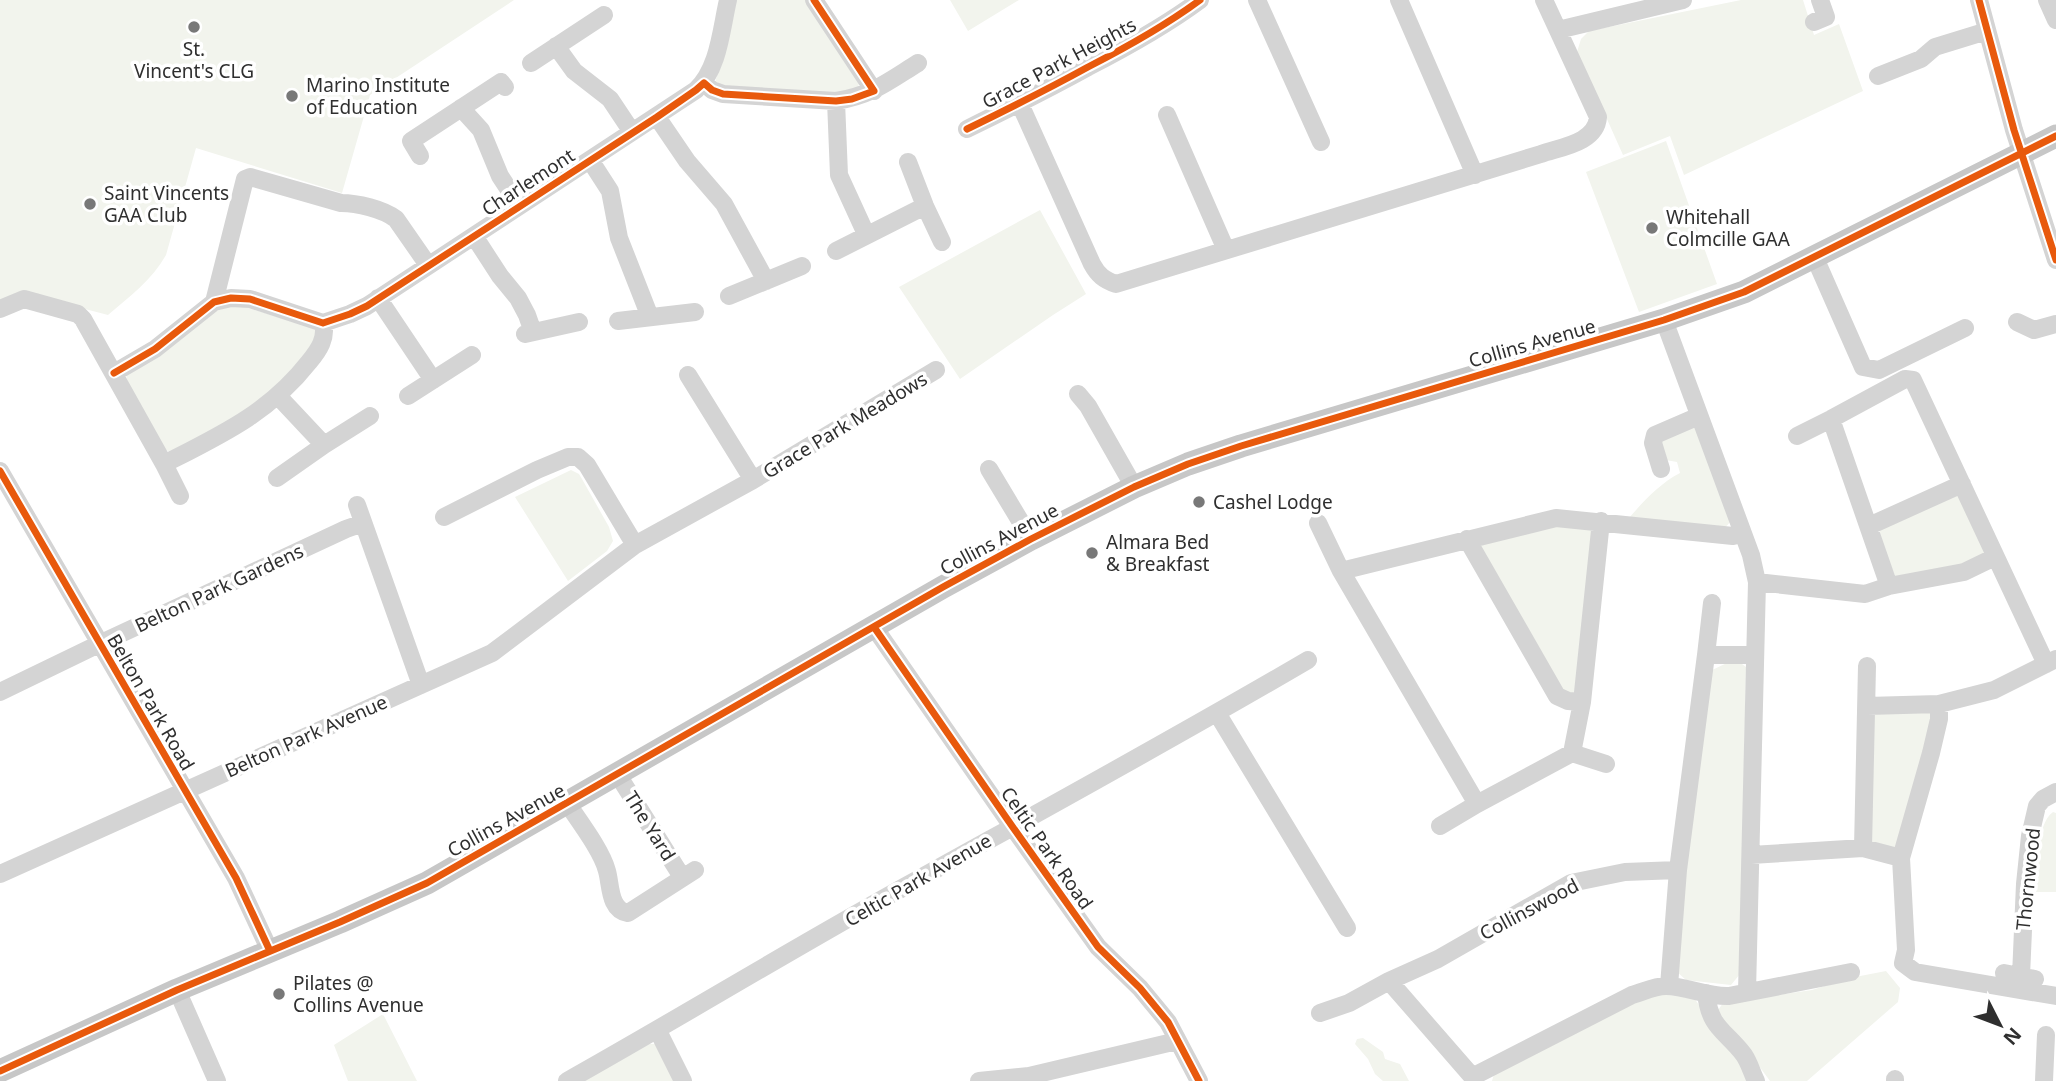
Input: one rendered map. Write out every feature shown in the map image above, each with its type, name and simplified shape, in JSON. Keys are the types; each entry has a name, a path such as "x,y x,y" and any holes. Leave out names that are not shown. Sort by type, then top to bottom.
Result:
{"main road":[{"name":"Collins Avenue","path":"0,1071 177,990 427,883 1031,539 1134,487 1188,464 1241,446 1664,320 1744,292 2056,136"}],"street":[{"path":"728,0 712,67 704,83 723,94 836,101 852,99 874,91 918,63"},
{"path":"814,0 874,91"},
{"name":"Grace Park Heights","path":"967,129 1129,46 1173,20 1200,0"},
{"path":"1257,0 1321,142"},
{"path":"1399,0 1475,175"},
{"name":"Grace Park Heights","path":"1020,104 1092,264 1106,281 1116,284 1582,140 1591,134 1597,125 1598,117 1544,0"},
{"path":"1558,30 1683,0"},
{"path":"1979,0 2021,153 2056,260"},
{"path":"2047,0 2056,20"},
{"path":"531,63 604,15"},
{"path":"1878,76 1921,59 1935,47 1987,31"},
{"path":"556,46 574,71 610,99 632,132"},
{"path":"420,156 411,141 501,82 505,88"},
{"name":"Charlemont","path":"323,323 350,314 378,298 657,117 704,83"},
{"path":"836,101 839,175 866,234"},
{"name":"Charlemont","path":"461,108 481,130 500,176 519,205"},
{"path":"1167,115 1226,250"},
{"path":"657,117 687,161 724,204 766,281"},
{"name":"Charlemont","path":"590,160 610,191 619,238 650,317"},
{"path":"908,162 942,242"},
{"path":"214,302 245,180 250,177 390,215 396,219 428,265"},
{"path":"836,251 925,206"},
{"name":"Charlemont","path":"474,236 527,314 527,334 579,321"},
{"path":"1815,258 1863,367 1879,370 1965,328"},
{"path":"729,296 802,265"},
{"path":"114,373 155,349 214,302 231,298 250,299 323,323 324,339 315,355 278,396 246,420 164,464"},
{"path":"378,298 433,380"},
{"path":"0,309 24,299 78,314 83,319 180,496"},
{"path":"618,321 695,312"},
{"path":"1664,320 1751,555 1757,582 1747,992"},
{"path":"2017,322 2034,330 2056,324"},
{"path":"408,396 472,355"},
{"name":"Grace Park Meadows","path":"421,685 498,649 635,545 753,480 936,370"},
{"name":"Grace Park Meadows","path":"688,375 753,480"},
{"path":"1797,436 1905,379 1913,380 1996,557 2051,662 1994,690 1939,704 1867,706"},
{"path":"1078,394 1088,406 1134,487"},
{"path":"278,396 324,445"},
{"path":"277,478 370,416"},
{"path":"1661,469 1653,443 1655,435 1699,416"},
{"path":"1831,419 1889,586"},
{"path":"444,517 537,470 568,457 578,457 587,465 635,545"},
{"path":"989,469 1031,539"},
{"name":"Belton Park Road","path":"0,471 236,878 270,951"},
{"path":"1869,526 1962,484"},
{"path":"357,505 421,685"},
{"path":"1341,571 1556,518 1733,536 1742,534"},
{"path":"1572,753 1582,702 1601,521"},
{"name":"Belton Park Gardens","path":"0,692 363,523"},
{"path":"1318,523 1341,571 1477,804"},
{"path":"1467,539 1557,696 1568,701 1582,702"},
{"path":"1757,582 1865,594 1889,586 1964,572 1996,557"},
{"path":"1669,986 1678,870 1712,603"},
{"name":"Celtic Park Road","path":"874,627 1098,947 1140,988 1168,1022 1199,1081"},
{"path":"1706,655 1755,655"},
{"name":"Celtic Park Avenue","path":"567,1081 1308,660"},
{"path":"1863,848 1867,666"},
{"name":"Belton Park Avenue","path":"0,874 421,685"},
{"path":"1939,704 1939,719 1931,753 1901,858 1906,950 1903,963 1915,972 2056,996"},
{"path":"1217,713 1347,928"},
{"path":"1440,826 1572,753 1606,764"},
{"name":"The Yard","path":"567,803 607,868 617,909 628,913 689,874 618,775"},
{"name":"Thornwood","path":"2020,976 2030,836 2037,806 2056,792"},
{"path":"1751,855 1863,848 1901,858"},
{"name":"Collinswood","path":"1320,1013 1349,1003 1438,959 1571,883 1625,872 1678,870"},
{"path":"1389,981 1474,1079 1632,996 1656,987 1669,986 1719,996 1823,985 1851,972"},
{"path":"177,990 217,1081"},
{"path":"1706,993 1707,1009 1714,1023 1745,1056 1756,1081"},
{"path":"658,1031 683,1081"},
{"path":"2044,1081 2046,1035"},
{"path":"979,1081 1029,1076 1177,1041"}],"shaded area":[{"name":"Saint Vincents GAA Club","path":"0,0 514,0 370,95 342,193 196,148 166,255 147,280 108,315 20,292 0,302"},
{"path":"736,0 807,0 859,83 858,88 845,93 725,89 715,83"},
{"path":"950,0 1019,0 968,31"},
{"path":"1741,0 1803,0 1814,35 1839,24 1863,91 1684,175 1670,136 1623,155 1577,52 1581,39 1589,31"},
{"name":"Whitehall Colmcille GAA","path":"1666,141 1717,284 1639,312 1586,172"},
{"path":"1040,210 1086,294 960,379 899,287"},
{"path":"242,306 316,329 318,337 296,370 250,410 176,450 168,451 162,448 126,380 127,375 210,313"},
{"path":"1696,426 1731,521 1723,530 1628,519 1646,499 1680,473 1677,462 1660,459 1657,438"},
{"path":"571,470 582,479 609,527 613,541 607,551 568,581 515,497"},
{"path":"1958,492 1987,552 1976,563 1896,578 1879,539 1880,529"},
{"path":"1560,524 1588,527 1593,532 1577,692 1569,696 1561,690 1480,552 1481,545"},
{"path":"1729,662 1746,667 1740,974 1731,985 1686,980 1676,971 1708,672"},
{"path":"1925,708 1933,713 1899,849 1871,842 1872,724 1875,715 1880,712"},
{"path":"2053,812 2056,813 2056,892 2036,892 2040,838 2047,818"},
{"path":"1886,971 1900,988 1898,1002 1807,1081 1770,1081 1716,1013 1723,1003 1812,990 1850,978"},
{"path":"1668,992 1694,998 1751,1081 1492,1081 1494,1074 1645,995"},
{"path":"383,1014 417,1081 348,1081 334,1045"},
{"path":"1363,1038 1383,1052 1385,1059 1400,1064 1409,1081 1383,1081 1375,1074 1368,1059 1355,1044 1357,1039"},
{"path":"642,1044 655,1044 679,1081 579,1081"}],"cycle path":[{"path":"114,373 155,349 214,302 231,298 250,299 323,323 367,306 657,117 704,83 723,94 836,101 852,99 874,91 814,0"},
{"path":"967,129 1131,44 1200,0"},
{"path":"1979,0 2014,130 2056,260"},
{"path":"0,1071 177,990 427,883 943,587 1134,487 1188,464 1241,446 1664,320 1744,292 2056,136"},
{"path":"0,471 236,878 270,951"},
{"path":"874,627 1098,947 1140,988 1168,1022 1199,1081"}],"place":[{"name":"St. Vincent's CLG","path":"194,27"},
{"name":"Marino Institute of Education","path":"292,96"},
{"name":"Saint Vincents GAA Club","path":"90,204"},
{"name":"Whitehall Colmcille GAA","path":"1652,228"},
{"name":"Cashel Lodge","path":"1199,502"},
{"name":"Almara Bed & Breakfast","path":"1092,553"},
{"name":"Pilates @ Collins Avenue","path":"279,994"}]}
